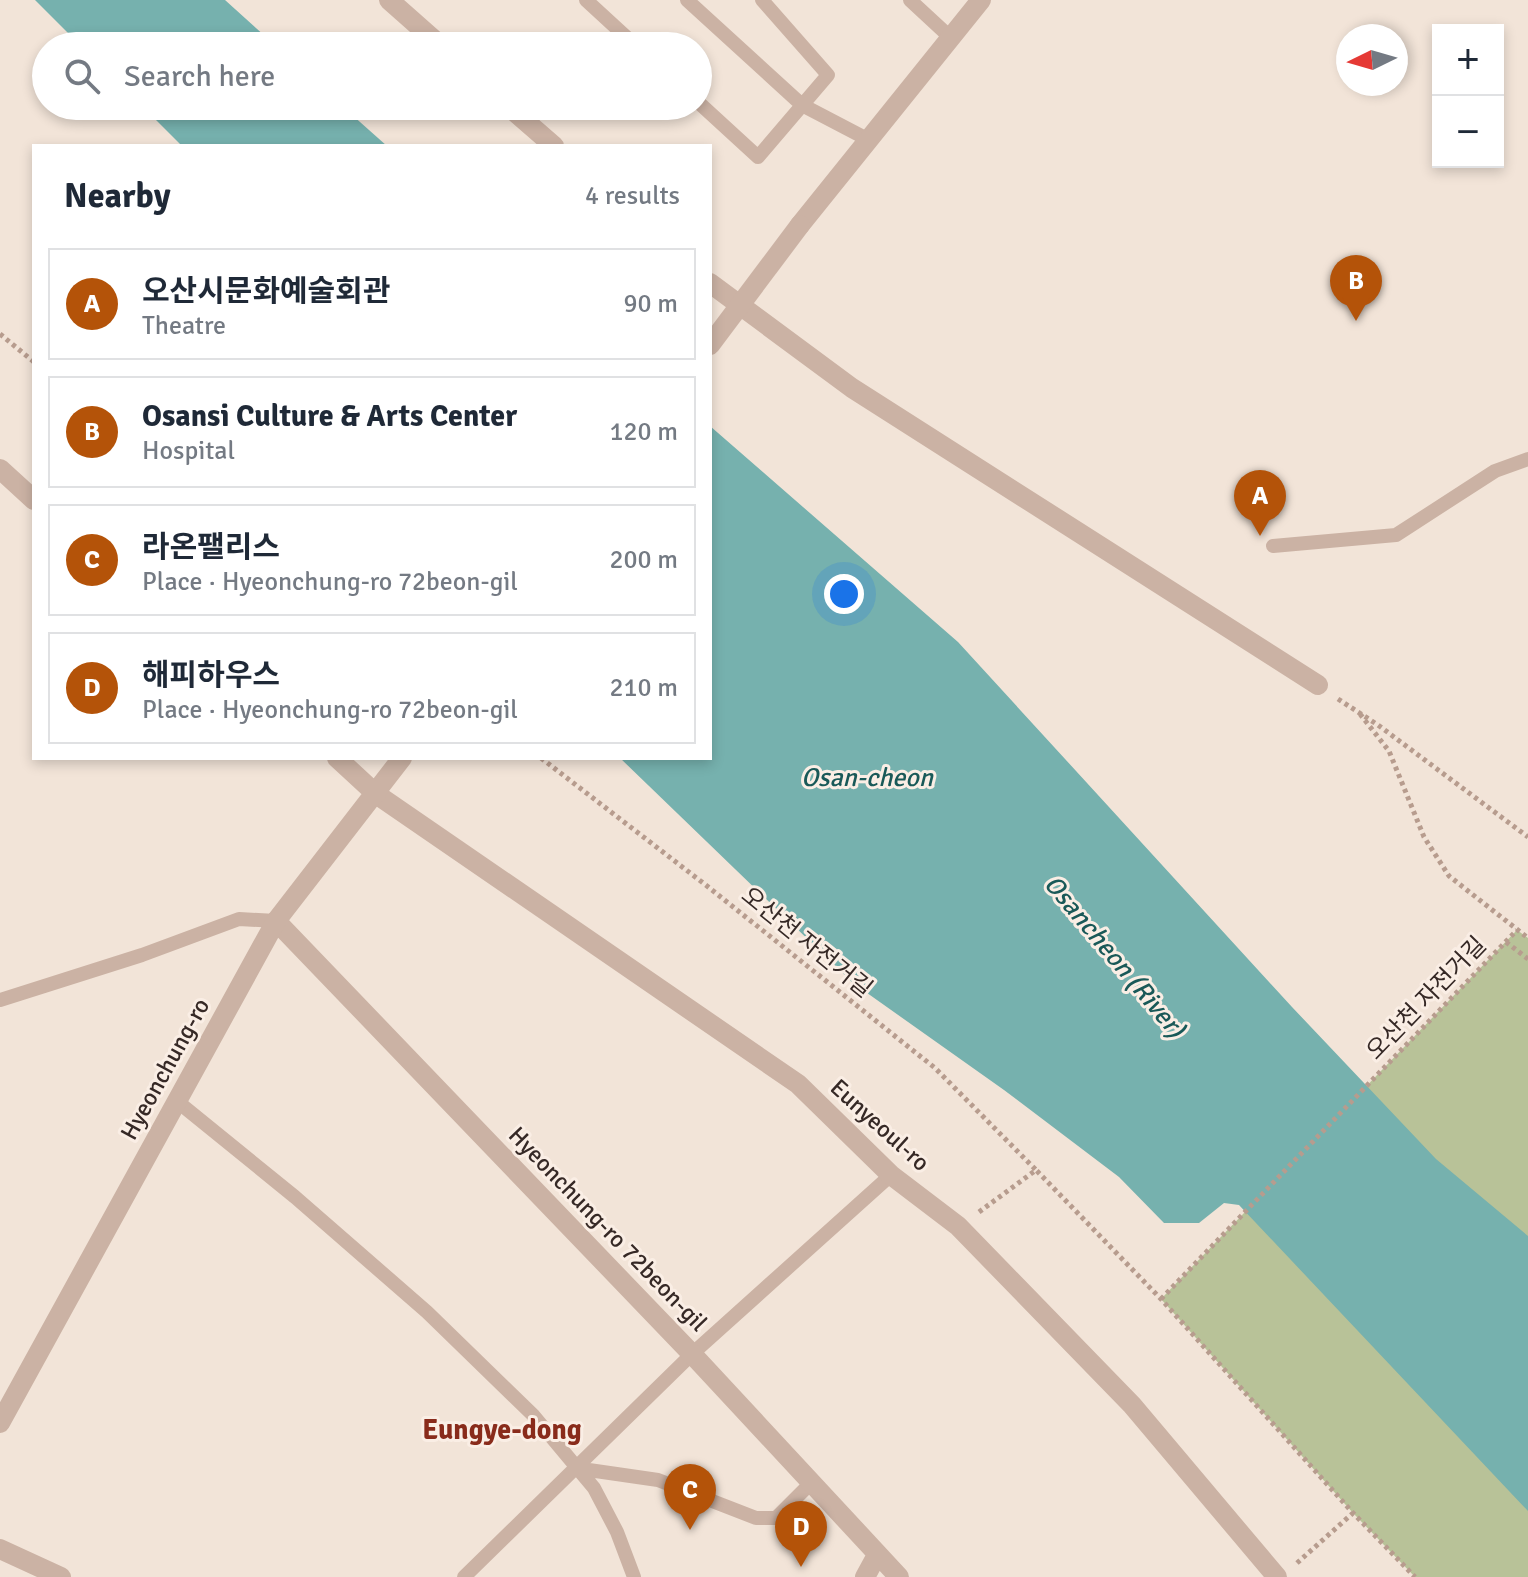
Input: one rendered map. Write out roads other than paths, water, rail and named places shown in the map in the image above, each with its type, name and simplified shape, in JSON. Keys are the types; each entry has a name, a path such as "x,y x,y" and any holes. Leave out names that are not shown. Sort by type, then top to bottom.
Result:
{"street":[{"path":"389,0 425,32"},
{"path":"712,342 800,225 981,0"},
{"path":"524,120 552,144"},
{"path":"712,284 852,388 1318,685"},
{"path":"0,469 32,498"},
{"name":"Eunyeoul-ro","path":"339,760 376,794 798,1084 891,1175 958,1226 1132,1405 1284,1572"},
{"name":"Hyeonchung-ro","path":"0,1423 276,921 401,760"},
{"name":"Hyeonchung-ro 72beon-gil","path":"276,921 692,1354 899,1577"},
{"path":"0,1549 61,1577"},
{"path":"865,1577 877,1555"}],"lane":[{"path":"586,0 621,32"},
{"path":"687,0 802,105 869,140"},
{"path":"712,115 758,157 828,75 762,0"},
{"path":"910,0 951,38"},
{"path":"1273,546 1396,535 1495,471 1528,459"},
{"path":"0,1000 142,955 239,919 276,921"},
{"path":"178,1102 295,1197 427,1312 533,1415 594,1488 617,1532 634,1577"},
{"path":"464,1577 692,1354 891,1175"},
{"path":"575,1468 658,1480 756,1518 776,1518 811,1483"}],"water":[{"path":"35,0 225,0 260,32 67,32"},
{"path":"156,120 358,120 385,144 180,144"},
{"name":"Osan-cheon","path":"712,428 958,642 1292,1007 1436,1159 1528,1236 1528,1511 1239,1205 1224,1203 1199,1223 1164,1223 1119,1177 1004,1090 853,983 622,760 712,760"}],"place":[{"name":"Osansi Culture & Arts Center","path":"1356,321"},
{"name":"오산시문화예술회관","path":"1260,536"},
{"name":"라온팰리스","path":"690,1530"},
{"name":"해피하우스","path":"801,1567"}],"district":[{"name":"Eungye-dong","path":"502,1429"}],"water label":[{"name":"Osancheon (River)","path":"1115,956"}]}
